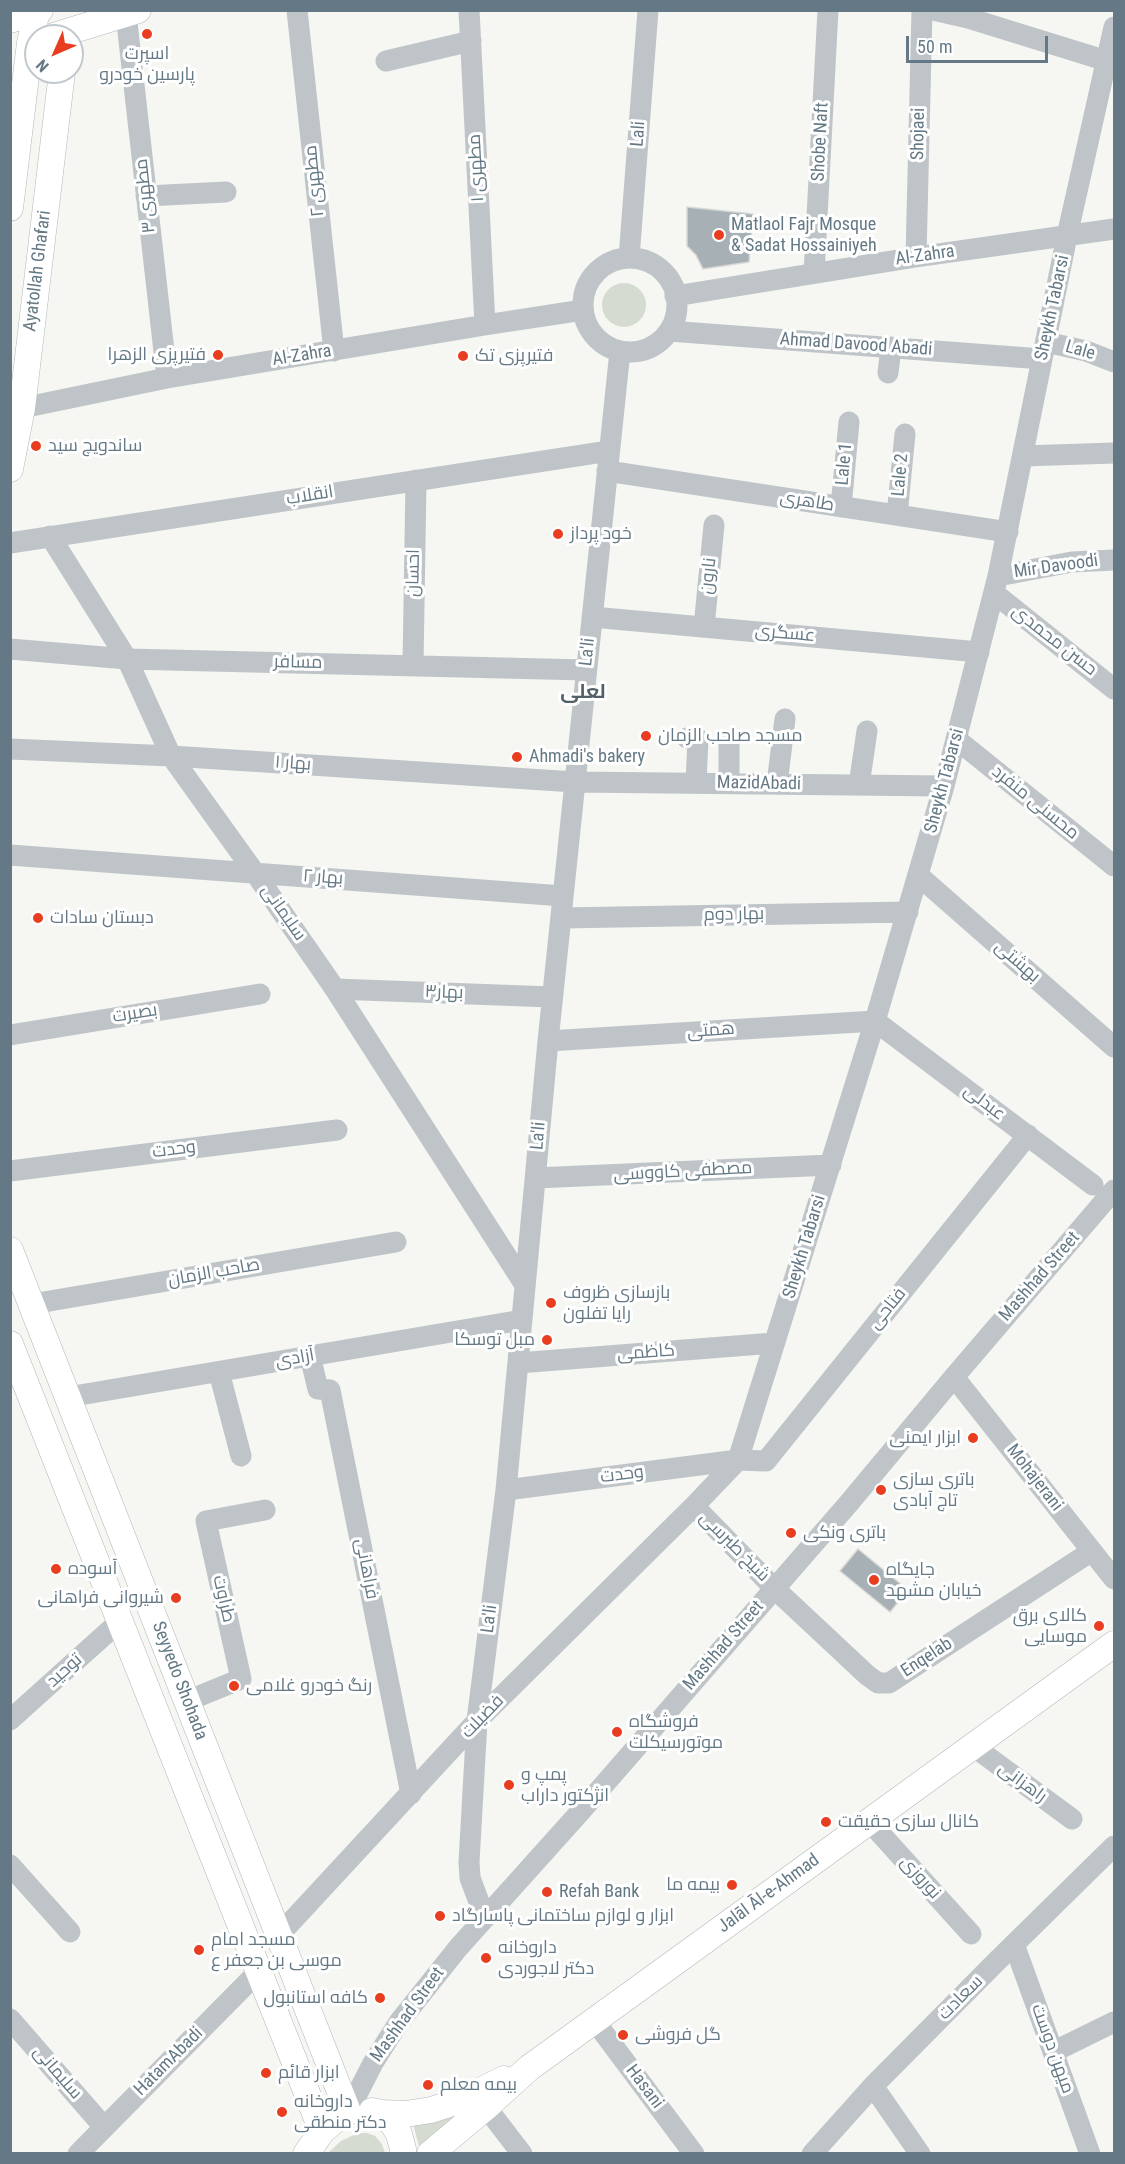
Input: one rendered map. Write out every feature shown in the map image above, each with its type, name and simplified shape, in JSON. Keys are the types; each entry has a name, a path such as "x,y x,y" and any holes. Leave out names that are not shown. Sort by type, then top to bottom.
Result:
{"main road":[{"path":"10,20 38,11"},
{"path":"84,25 132,12"},
{"name":"Ayatollah Ghafari","path":"10,208 37,84"},
{"name":"Ayatollah Ghafari","path":"10,469 22,408 61,84"},
{"name":"Seyyedo Shohada","path":"10,1250 348,2112"},
{"name":"Seyyedo Shohada","path":"12,1353 288,2046 310,2147"},
{"name":"Jalāl Āl-e-Ahmad","path":"429,2154 529,2068 1114,1644"},
{"path":"288,2046 318,2035"},
{"path":"310,2147 333,2121 348,2112 360,2110 381,2114 406,2114 431,2110 462,2100 529,2068"},
{"path":"381,2114 393,2124 399,2134 404,2148 403,2154"}],"street":[{"name":"مطهری ۲","path":"297,10 334,351"},
{"name":"مطهری ۱","path":"469,10 485,325"},
{"name":"Lali","path":"629,258 648,10"},
{"name":"Shobe Naft","path":"814,273 828,10"},
{"name":"Shojaei","path":"916,257 922,10"},
{"path":"933,10 969,14 1107,61"},
{"name":"مطهری ۳","path":"132,12 146,196 167,378"},
{"name":"Sheykh Tabarsi","path":"694,1506 738,1460 919,876 979,652 1008,532 1067,236 1108,86 1107,61 1114,27"},
{"path":"387,61 471,41"},
{"path":"146,196 226,192"},
{"name":"Al-Zahra","path":"675,296 916,257 1114,229"},
{"path":"629,258 647,262 663,272 673,287 675,296 676,314 669,331 648,349 630,352 620,351 599,341 586,322 583,310 583,297 594,274 604,265 629,258"},
{"name":"Al-Zahra","path":"22,408 167,378 583,310"},
{"name":"Ahmad Davood Abadi","path":"669,331 891,347 1044,350"},
{"path":"888,373 891,347"},
{"name":"Lale","path":"1044,350 1086,351 1114,362"},
{"name":"La'li","path":"485,1918 470,1878 469,1862 477,1721 506,1490 552,998 620,351"},
{"name":"Lale 1","path":"841,507 849,422"},
{"name":"Lale 2","path":"897,515 905,434"},
{"path":"1023,456 1114,453"},
{"name":"انقلاب","path":"10,543 416,480 608,461"},
{"name":"طاهری","path":"608,461 841,507 1008,532"},
{"name":"احسان","path":"412,666 416,480"},
{"name":"نارون","path":"704,627 714,525"},
{"name":"سلیمانی","path":"50,536 127,659 171,756 335,989 525,1285"},
{"name":"Mir Davoodi","path":"996,584 1072,562 1114,560"},
{"name":"حسن محمدی","path":"996,584 1114,688"},
{"name":"عسگری","path":"592,617 979,652"},
{"name":"مسافر","path":"10,649 127,659 586,670"},
{"path":"777,784 785,719"},
{"path":"859,785 867,731"},
{"path":"687,738 698,739 696,783"},
{"name":"محسنی منفرد","path":"956,739 1114,867"},
{"path":"729,740 729,783"},
{"name":"بهار ۱","path":"10,749 171,756 575,782"},
{"name":"MazidAbadi","path":"575,782 944,786"},
{"name":"بهار ۲","path":"10,855 563,896"},
{"name":"بهشتی","path":"919,876 1114,1047"},
{"name":"بهار دوم","path":"561,918 908,912"},
{"name":"بهار۳","path":"335,989 552,998"},
{"name":"بصیرت","path":"10,1035 260,994"},
{"name":"همتی","path":"548,1041 875,1021"},
{"name":"عبدلی","path":"875,1021 1094,1185"},
{"name":"وحدت","path":"10,1171 337,1130"},
{"name":"فتاحی","path":"738,1460 766,1461 1028,1136"},
{"name":"مصطفی کاووسی","path":"535,1178 831,1165"},
{"name":"Mashhad Street","path":"348,2112 373,2063 399,2022 458,1948 581,1811 849,1503 1114,1190"},
{"name":"صاحب الزمان","path":"32,1304 396,1242"},
{"name":"آزادی","path":"68,1397 522,1320"},
{"name":"کاظمی","path":"518,1363 774,1343"},
{"name":"فراهانی","path":"310,1356 318,1389 330,1390 411,1794"},
{"path":"219,1372 242,1456"},
{"name":"Mohajerani","path":"954,1377 1114,1577"},
{"name":"وحدت","path":"506,1490 738,1460"},
{"name":"فضیلت","path":"279,1935 477,1721 694,1506"},
{"name":"شیخ طبرسی","path":"694,1506 775,1588"},
{"name":"طراوت","path":"187,1701 241,1679 206,1521 265,1510"},
{"name":"Enqelab","path":"775,1588 867,1676 878,1683 889,1683 1092,1551"},
{"name":"توحید","path":"10,1720 120,1621"},
{"name":"راهزانی","path":"973,1746 1072,1819"},
{"name":"نوروزی","path":"869,1821 971,1934"},
{"name":"سعادت","path":"812,2154 873,2086 1114,1846"},
{"path":"10,1865 69,1932"},
{"name":"میهن دوست","path":"1014,1944 1090,2154"},
{"name":"HatamAbadi","path":"78,2154 259,1971"},
{"name":"سلیمانی","path":"10,2019 104,2127"},
{"name":"Hasani","path":"594,2020 694,2154"},
{"path":"1053,2052 1114,2022"},
{"path":"873,2086 920,2154"},
{"path":"486,2107 522,2154"}],"shaded area":[{"path":"624,283 639,290 646,305 639,320 624,327 609,320 602,305 609,290"},
{"path":"472,2105 420,2150 413,2124 437,2122"},
{"path":"358,2133 375,2136 382,2144 385,2153 328,2153 341,2141"}],"building":[{"name":"Matlaol Fajr Mosque & Sadat Hossainiyeh","path":"687,207 753,214 749,262 703,269 696,255 687,246"},
{"name":"جایگاه خیابان مشهد","path":"858,1549 908,1590 890,1612 840,1571"}],"place":[{"name":"اسپرت پارسین خودرو","path":"147,34"},
{"name":"Matlaol Fajr Mosque & Sadat Hossainiyeh","path":"719,235"},
{"name":"فتیرپزی الزهرا","path":"218,355"},
{"name":"فتیرپزی تک","path":"463,356"},
{"name":"ساندویچ سید","path":"36,446"},
{"name":"خود پرداز","path":"558,534"},
{"name":"مسجد صاحب الزمان","path":"646,736"},
{"name":"Ahmadi's bakery","path":"517,757"},
{"name":"دبستان سادات","path":"38,918"},
{"name":"بازسازی ظروف رایا تفلون","path":"551,1303"},
{"name":"مبل توسکا","path":"547,1340"},
{"name":"ابزار ایمنی","path":"973,1438"},
{"name":"باتری سازی تاج آبادی","path":"881,1490"},
{"name":"باتری ونکی","path":"791,1533"},
{"name":"آسوده","path":"56,1569"},
{"name":"جایگاه خیابان مشهد","path":"874,1580"},
{"name":"شیروانی فراهانی","path":"176,1598"},
{"name":"کالای برق موسایی","path":"1099,1626"},
{"name":"رنگ خودرو غلامی","path":"234,1686"},
{"name":"فروشگاه موتورسیکلت","path":"617,1732"},
{"name":"پمپ و انژکتور داراب","path":"509,1785"},
{"name":"کانال سازی حقیقت","path":"826,1822"},
{"name":"بیمه ما","path":"732,1885"},
{"name":"Refah Bank","path":"547,1892"},
{"name":"ابزار و لوازم ساختمانی پاسارگاد","path":"440,1916"},
{"name":"مسجد امام موسی بن جعفر ع","path":"199,1950"},
{"name":"داروخانه دکتر لاجوردی","path":"486,1958"},
{"name":"کافه استانبول","path":"380,1998"},
{"name":"گل فروشی","path":"623,2035"},
{"name":"ابزار قائم","path":"266,2073"},
{"name":"بیمه معلم","path":"428,2085"},
{"name":"داروخانه دکتر منطقی","path":"282,2112"}],"district":[{"name":"لعلی","path":"583,693"}]}
